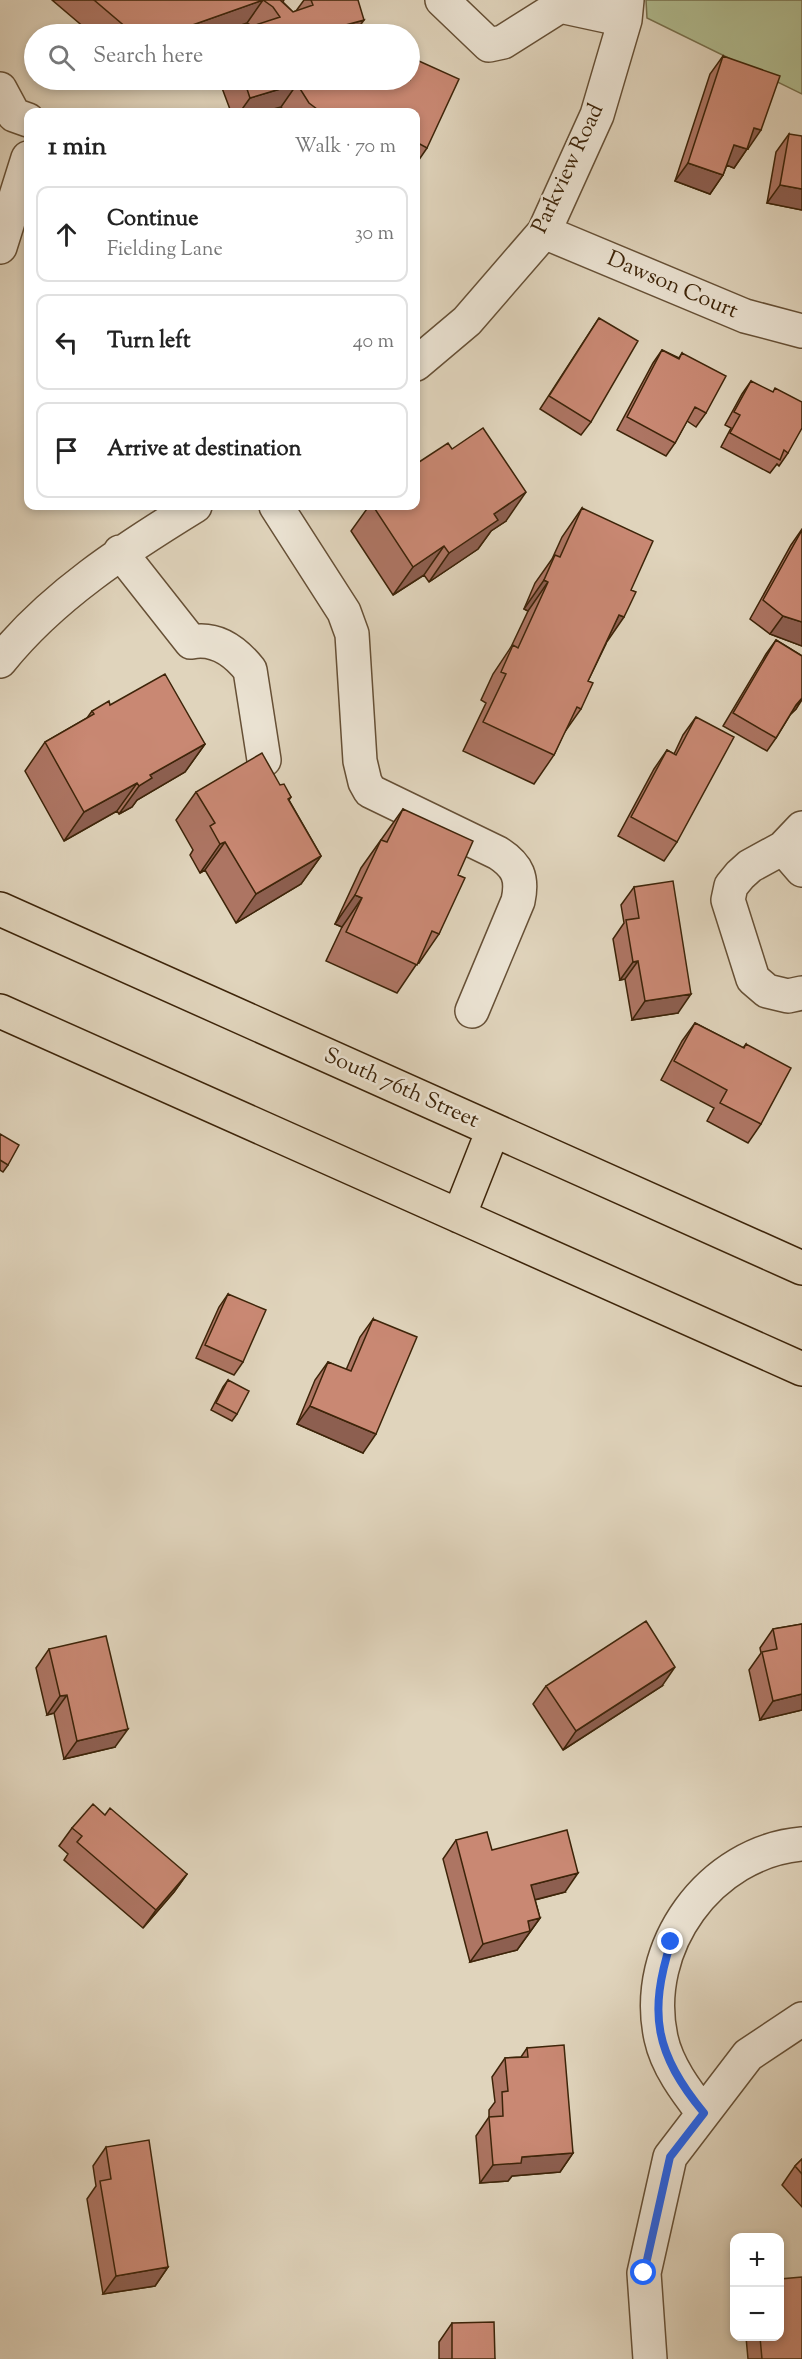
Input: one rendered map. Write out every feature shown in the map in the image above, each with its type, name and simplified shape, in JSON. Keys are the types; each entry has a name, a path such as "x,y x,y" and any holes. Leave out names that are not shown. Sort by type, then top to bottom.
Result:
{"main road":[{"name":"South 76th Street","path":"0,909 802,1268"},
{"path":"0,1011 802,1369"},
{"path":"459,1216 493,1130"}],"street":[{"path":"442,0 489,45 503,42 558,3 626,10"},
{"name":"Parkview Road","path":"420,361 467,321 544,232 597,115 626,10"},
{"path":"0,89 14,115 24,119"},
{"path":"0,247 24,171"},
{"name":"Dawson Court","path":"544,232 745,316 802,331"},
{"path":"0,661 18,639 120,552 188,510"},
{"path":"279,510 344,612 352,634 360,761 365,782 370,791 498,853 511,861 519,873 521,886 518,901 472,1011"},
{"path":"120,552 191,642 203,639 224,646 242,660 250,670 264,760"},
{"path":"796,848 750,866 731,886 728,900 753,979 767,991 788,996 802,993"},
{"path":"704,2113 675,2072 661,2040 657,2004 661,1973 671,1942 692,1905 722,1874 754,1856 785,1846 802,1844"},
{"path":"650,2359 644,2273 670,2157 748,2055 802,2019"}],"green space":[{"path":"646,0 802,0 802,94 647,18"}],"building":[{"path":"94,0 263,0 195,24 122,24"},
{"path":"263,0 280,0 293,12 313,5 311,0 358,0 364,20 349,24 259,24 280,17 273,7"},
{"path":"723,56 780,76 761,130 754,128 747,149 734,145 723,175 688,163"},
{"path":"420,61 459,79 427,148 420,144 420,108 316,108 309,103 301,90 420,90"},
{"path":"247,90 277,90 250,98"},
{"path":"789,134 802,136 802,189 780,185"},
{"path":"599,318 638,341 591,422 549,396"},
{"path":"662,350 679,359 682,353 726,376 706,413 695,407 675,443 627,417"},
{"path":"751,381 773,392 775,388 802,402 802,428 788,453 784,450 780,460 730,433 740,415 734,412"},
{"path":"483,428 526,492 494,514 498,520 449,553 444,546 413,567 376,510 420,510 420,461 448,443 452,449"},
{"path":"582,508 653,541 631,590 636,592 624,617 619,615 588,681 593,683 581,709 577,707 554,755 483,722 506,674 501,672 513,645 518,648 548,582 544,580 555,555 560,557"},
{"path":"802,530 802,622 783,616 763,600"},
{"path":"776,640 802,656 802,698 776,738 733,713"},
{"path":"165,674 205,744 150,775 152,778 139,786 137,783 84,812 45,742 94,714 92,711 109,701 110,705"},
{"path":"696,717 734,737 677,842 631,817 667,750 676,755"},
{"path":"262,753 280,785 284,784 291,797 288,799 321,856 256,894 225,842 220,844 210,826 215,823 196,792"},
{"path":"403,809 473,841 458,875 465,878 439,934 432,931 417,965 346,932 362,898 355,895 381,840 387,842"},
{"path":"673,881 691,994 645,1001 638,961 633,962 626,920 639,918 634,887"},
{"path":"695,1023 744,1048 746,1044 791,1068 761,1124 720,1103 727,1090 674,1061"},
{"path":"0,1134 19,1145 8,1165 0,1160"},
{"path":"228,1294 266,1310 243,1362 205,1345"},
{"path":"373,1319 417,1337 376,1434 310,1406 328,1362 351,1371"},
{"path":"228,1380 249,1391 237,1414 216,1403"},
{"path":"646,1621 675,1667 576,1731 546,1686"},
{"path":"802,1624 802,1694 773,1701 762,1652 777,1649 773,1629"},
{"path":"106,1636 128,1729 77,1741 67,1695 60,1696 49,1649"},
{"path":"93,1804 105,1815 110,1808 187,1874 156,1910 77,1842 82,1836 72,1828"},
{"path":"567,1830 578,1873 531,1885 540,1918 528,1921 530,1931 483,1944 456,1840 487,1832 492,1850"},
{"path":"564,2045 573,2153 522,2157 521,2163 493,2165 489,2117 503,2116 502,2092 508,2091 505,2058 528,2057 527,2048"},
{"path":"149,2140 168,2267 116,2276 100,2181 111,2179 106,2147"},
{"path":"802,2159 802,2174 795,2166"},
{"path":"802,2277 802,2359 762,2359 760,2341 784,2341 784,2279"},
{"path":"494,2322 495,2359 452,2359 452,2323"}],"route":[{"path":"644,2273 670,2157 704,2113 688,2094 675,2072 661,2040 657,2004 661,1973 671,1942"}]}
